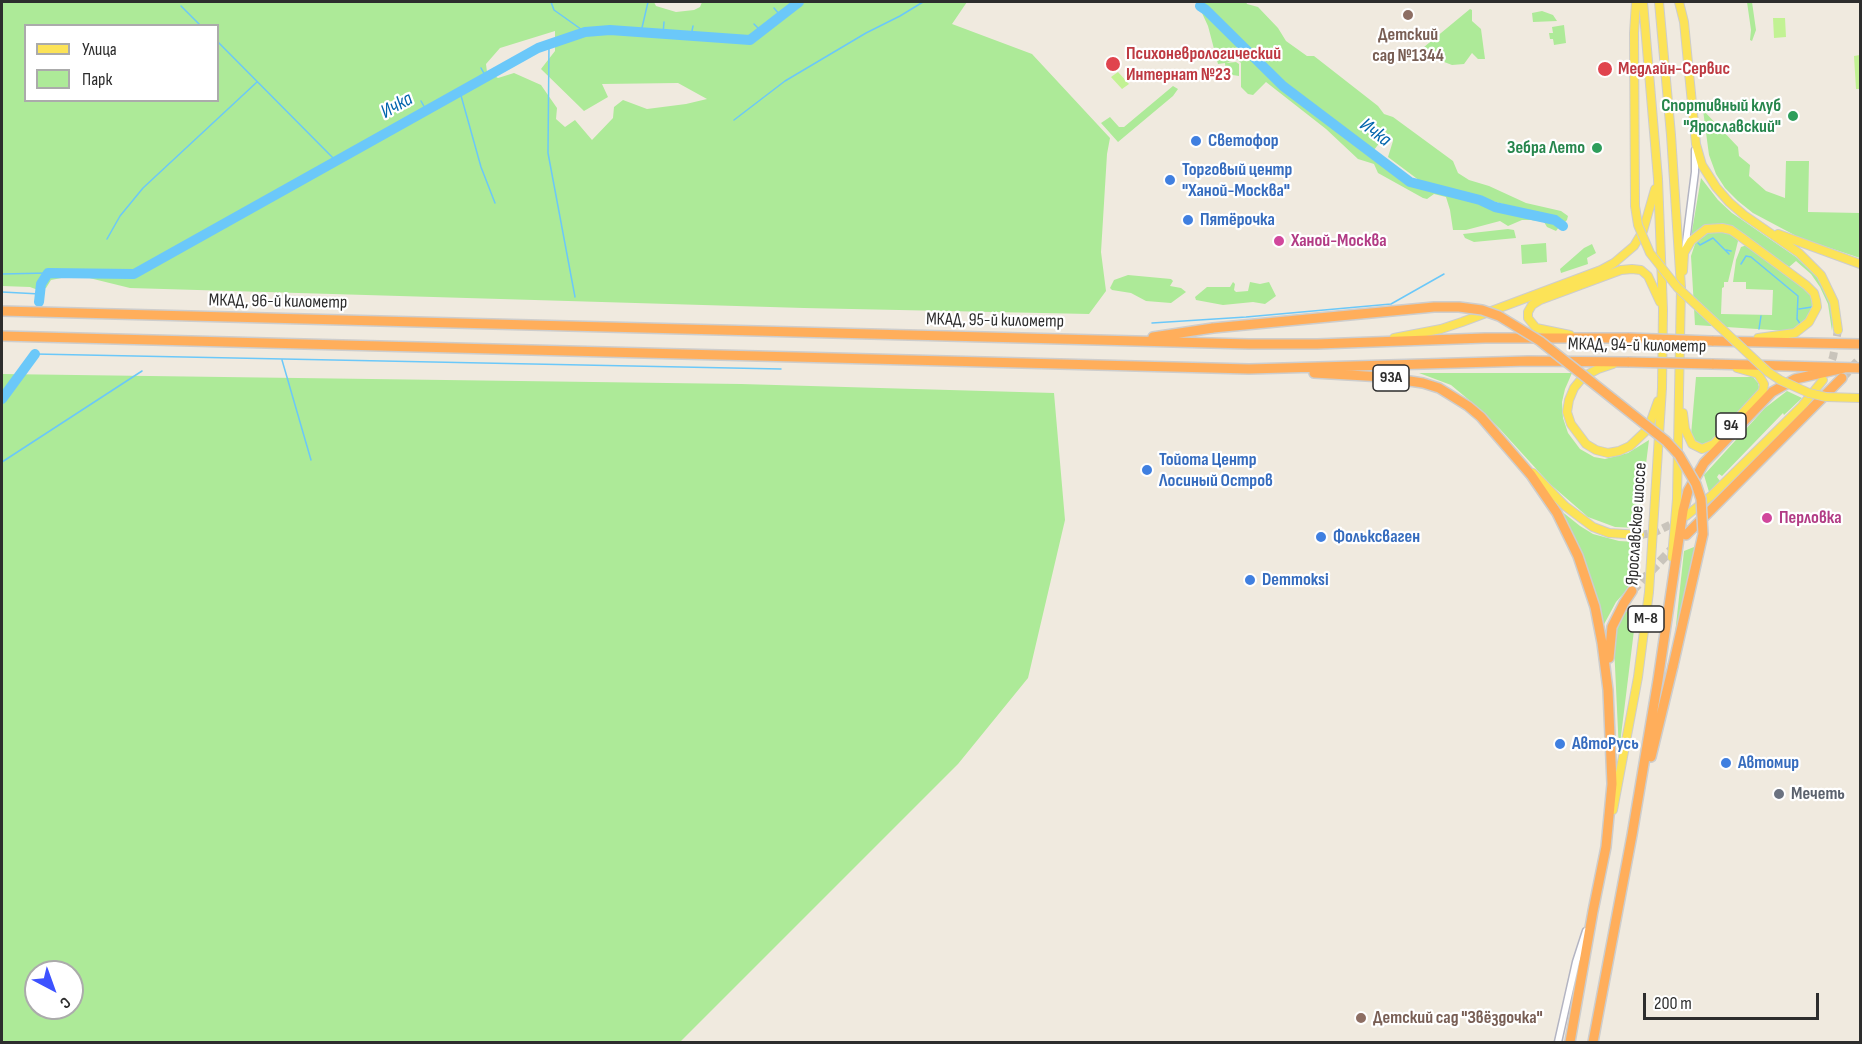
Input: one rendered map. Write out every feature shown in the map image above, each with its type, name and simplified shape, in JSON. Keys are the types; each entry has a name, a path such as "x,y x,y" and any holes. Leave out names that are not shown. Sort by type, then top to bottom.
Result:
{"highway":[{"path":"1127,340 1213,328 1434,307 1482,310 1499,316 1540,341 1666,441 1679,455 1696,484 1701,499 1703,534 1632,835"},
{"name":"МКАД, 96-й километр","path":"2,311 553,326"},
{"name":"МКАД, 95-й километр","path":"553,326 1250,344 1436,340"},
{"path":"2,336 1249,369"},
{"name":"МКАД, 94-й километр","path":"1436,340 1629,338 1860,344"},
{"name":"МКАД, 94-й километр","path":"1249,369 1528,361 1860,368"},
{"path":"1669,597 1683,511 1691,484 1704,463 1772,392 1795,379 1844,368"},
{"name":"93A","path":"1249,369 1383,377 1423,383 1439,388 1481,417 1509,447 1551,503 1569,535 1594,607 1602,643 1608,690"},
{"path":"1686,535 1842,378"},
{"name":"93A","path":"1606,847 1612,784 1608,690 1609,644 1612,627 1632,591"},
{"name":"Ярославское шоссе","path":"1593,1042 1632,835 1658,680 1669,597"},
{"name":"Ярославское шоссе","path":"1570,1042 1606,847"}],"main road":[{"path":"1636,2 1634,33 1635,206 1638,225 1650,253 1661,270 1677,287 1768,372 1809,393 1826,397 1860,398"},
{"name":"Ярославское шоссе","path":"1606,847 1638,677 1649,592 1662,388 1663,310 1658,179 1643,2"},
{"name":"Ярославское шоссе","path":"1659,2 1681,287 1677,499 1669,597"},
{"path":"1681,2 1696,144 1702,165 1716,187 1744,215 1799,253 1821,275 1834,302 1838,330"},
{"path":"1365,342 1452,326 1614,263 1634,246 1643,231 1658,179"},
{"path":"1758,224 1781,236 1860,264"},
{"path":"1681,287 1684,254 1691,242 1706,229 1714,227 1731,230 1795,276 1814,293 1817,307 1814,315 1795,333 1727,341"},
{"path":"1587,338 1536,328 1528,318 1528,312 1532,305 1540,300 1621,270 1632,269 1641,270 1648,276 1663,310"},
{"path":"1624,362 1598,369 1583,377 1574,388 1569,400 1568,412 1571,424 1586,444 1608,453 1619,451 1640,439 1648,429 1662,388"},
{"name":"94","path":"1680,391 1685,429 1689,439 1697,448 1708,448 1763,391 1764,384 1758,374 1716,364"},
{"name":"94","path":"1686,516 1711,496 1802,406 1823,380"},
{"path":"1509,447 1578,518 1609,533 1640,535"}],"street":[{"path":"1684,254 1695,172 1696,144"},
{"path":"1558,1042 1576,962 1593,911"}],"green space":[{"path":"2,2 654,2 656,6 676,12 694,10 700,7 702,2 967,2 952,24 1032,54 1110,138 1101,252 1106,291 1089,314 130,288 77,275 51,280 46,288 38,290 30,287 2,286","holes":["555,31 555,51 541,69 584,111 608,97 602,84 678,83 707,99 647,109 623,100 614,107 613,118 592,140 575,120 565,127 556,119 557,108 541,85 514,73 498,78 487,72 486,64 500,48"]},
{"path":"1203,2 1246,2 1258,7 1278,28 1286,41 1307,56 1314,56 1378,106 1384,114 1393,117 1453,161 1458,173 1469,180 1489,186 1526,203 1561,211 1568,216 1567,220 1564,223 1557,219 1420,181 1388,157 1393,141 1390,134 1384,137 1374,150 1285,85 1202,4"},
{"path":"1747,2 1752,2 1756,30 1752,41 1750,40"},
{"path":"1470,9 1472,10 1472,21 1481,29 1485,59 1478,59 1472,53 1464,64 1452,65 1418,52"},
{"path":"1203,10 1283,88 1409,184 1496,209 1553,222 1559,227 1556,231 1547,227 1544,222 1522,220 1508,226 1500,221 1466,230 1453,230 1446,197 1434,194 1427,199 1423,198 1378,173 1374,164 1358,159 1326,129 1266,82 1253,95 1248,94 1241,87 1241,63 1237,59 1226,63 1239,64 1239,76 1226,74 1225,63 1218,64"},
{"path":"1542,11 1553,15 1557,21 1533,22 1532,13"},
{"path":"1773,18 1785,18 1786,37 1774,38"},
{"path":"1564,25 1566,43 1554,45 1549,33 1553,33 1552,27"},
{"path":"1860,55 1860,89 1856,89 1854,56"},
{"path":"1118,72 1129,84 1122,89 1111,77"},
{"path":"1173,86 1178,89 1173,96 1118,142 1101,123 1110,117 1119,127 1124,127"},
{"path":"1703,110 1738,147 1739,156 1750,165 1749,176 1766,191 1785,198 1786,161 1809,161 1808,212 1860,213 1860,258 1800,238 1753,213 1738,201 1725,188 1716,174 1709,155"},
{"path":"1701,178 1718,200 1732,213 1796,257 1818,278 1831,302 1834,313 1832,331 1828,304 1820,287 1811,274 1796,261 1789,267 1725,224 1711,224 1691,237"},
{"path":"1514,230 1516,238 1474,242 1465,238 1463,234"},
{"path":"1715,230 1729,233 1738,241 1728,282 1724,282 1722,288 1721,314 1772,315 1773,290 1746,289 1746,282 1733,282 1736,260 1741,247 1747,245 1794,278 1811,294 1814,307 1806,322 1788,331 1695,325 1691,256 1696,241 1706,232"},
{"path":"1546,243 1547,262 1522,264 1521,245"},
{"path":"1592,244 1596,253 1587,258 1588,264 1561,273 1560,269"},
{"path":"1128,275 1171,279 1173,281 1170,286 1181,288 1186,292 1171,303 1146,301 1131,293 1110,288 1114,280"},
{"path":"1233,282 1236,292 1248,291 1250,282 1260,284 1269,282 1276,296 1265,304 1253,302 1223,305 1196,300 1195,297 1207,287 1230,287"},
{"path":"1419,373 1572,373 1562,402 1563,418 1568,433 1580,449 1594,457 1605,459 1628,453 1649,440 1638,528 1615,527 1588,517 1550,484 1475,405 1451,385"},
{"path":"2,374 741,384 1054,393 1065,520 1028,678 958,764 680,1042 2,1042"},
{"path":"1696,377 1753,377 1759,387 1758,393 1713,441 1705,444 1699,444 1693,440 1691,435"},
{"path":"1787,391 1802,398 1784,415 1783,413 1722,476 1719,474 1717,477 1720,481 1709,492 1704,475 1765,408"},
{"path":"1560,510 1593,534 1619,541 1636,542 1631,585 1616,602 1602,628"},
{"path":"1699,545 1672,662 1684,551"},
{"path":"1625,611 1636,614 1619,752 1614,645 1617,628"}],"waterway":[{"path":"551,2 554,10 585,32"},
{"path":"641,32 648,2"},
{"name":"Ичка","path":"39,302 41,284 48,273 134,274 538,48 585,32 610,30 750,40 799,2"},
{"path":"734,120 785,81 923,2"},
{"path":"181,6 199,24"},
{"name":"Ичка","path":"1200,6 1283,86 1410,182 1480,200 1495,207 1555,220 1563,226"},
{"path":"774,8 780,15"},
{"path":"663,34 664,22"},
{"path":"754,24 761,31"},
{"path":"691,36 693,26"},
{"path":"219,43 336,161"},
{"path":"549,44 548,153 575,297"},
{"path":"481,68 486,77"},
{"path":"107,239 120,216 143,188 257,82"},
{"path":"460,92 481,167 495,203"},
{"path":"421,101 426,110"},
{"path":"1698,243 1700,245 1713,238 1729,254"},
{"name":"Ичка","path":"1726,250 1731,251"},
{"path":"1741,264 1746,256 1751,257 1798,296 1797,319 1801,325"},
{"path":"2,274 48,273"},
{"path":"1152,323 1391,304 1444,274"},
{"path":"2,292 40,294"},
{"path":"1799,309 1812,307"},
{"path":"1759,329 1761,316"},
{"path":"35,354 781,369"},
{"name":"Ичка","path":"2,399 35,354"},
{"path":"282,360 311,460"},
{"path":"2,462 142,371"}],"tunnel":[{"path":"1828,371 1838,330"},
{"path":"1842,378 1860,359"},
{"path":"1640,535 1653,533 1678,521"},
{"path":"1632,591 1676,545"}],"place":[{"name":"Детский сад №1344","path":"1408,15"},
{"name":"Психоневрологический Интернат №23","path":"1113,64"},
{"name":"Медлайн-Сервис","path":"1605,69"},
{"name":"Спортивный клуб \"Ярославский\"","path":"1793,116"},
{"name":"Светофор","path":"1196,141"},
{"name":"Зебра Лето","path":"1597,148"},
{"name":"Торговый центр \"Ханой-Москва\"","path":"1170,180"},
{"name":"Пятёрочка","path":"1188,220"},
{"name":"Ханой-Москва","path":"1279,241"},
{"name":"Тойота Центр Лосиный Остров","path":"1147,470"},
{"name":"Перловка","path":"1767,518"},
{"name":"Фольксваген","path":"1321,537"},
{"name":"Demmoksi","path":"1250,580"},
{"name":"АвтоРусь","path":"1560,744"},
{"name":"Автомир","path":"1726,763"},
{"name":"Мечеть","path":"1779,794"},
{"name":"Детский сад \"Звёздочка\"","path":"1361,1018"}]}
